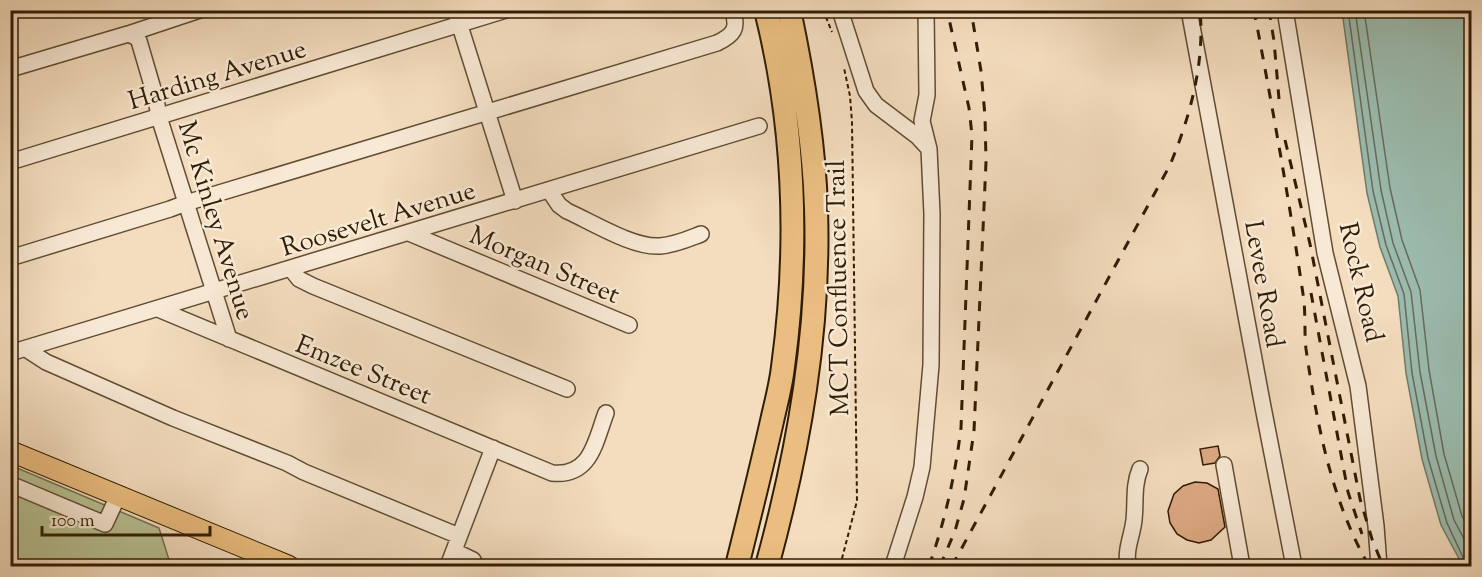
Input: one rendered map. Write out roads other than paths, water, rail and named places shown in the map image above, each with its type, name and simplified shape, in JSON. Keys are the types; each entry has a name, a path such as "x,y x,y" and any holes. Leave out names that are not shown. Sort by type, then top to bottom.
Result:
{"highway":[{"path":"736,567 783,370 792,276 792,217 786,124 780,77 766,10"},
{"path":"767,567 791,470 806,390 815,300 816,208 813,161 803,79 789,10"}],"main road":[{"path":"10,451 289,567"}],"street":[{"path":"10,69 200,10"},
{"name":"Harding Avenue","path":"10,162 159,117 457,18 506,10"},
{"path":"10,258 717,43 734,30 736,25 732,10"},
{"path":"840,10 866,91 876,105 917,136 929,149"},
{"path":"893,567 922,467 930,376 932,214 929,149 922,121 927,95 926,10"},
{"name":"Levee Road","path":"1189,10 1294,567"},
{"name":"Rock Road","path":"1285,10 1325,253 1358,386 1379,567"},
{"path":"457,18 515,201"},
{"name":"Mc Kinley Avenue","path":"128,34 139,41 159,117 229,339"},
{"name":"Roosevelt Avenue","path":"10,353 759,126"},
{"path":"549,190 559,205 567,211 642,244 659,247 701,234"},
{"name":"Morgan Street","path":"409,233 629,325"},
{"path":"291,269 299,279 313,286 567,389"},
{"name":"Emzee Street","path":"158,309 563,475 576,470 590,457 606,413"},
{"path":"26,349 46,362 172,418 287,463 456,544 473,560 476,567"},
{"path":"448,567 493,448"},
{"path":"1224,465 1242,567"},
{"path":"1128,567 1128,540 1134,520 1135,490 1140,469"},
{"path":"10,484 105,524 117,496"}],"water":[{"path":"1342,11 1471,11 1471,566 1463,566 1441,525 1422,459 1406,373 1398,296 1380,247 1367,193"}],"railway":[{"path":"929,566 949,498 961,428 972,135 969,108 947,10"},
{"path":"940,566 955,531 964,499 974,431 986,162 981,71 971,10"},
{"path":"952,566 1170,165 1190,109 1198,70 1200,10"},
{"path":"1254,10 1298,258 1304,301 1306,349 1315,405 1335,488 1356,541 1369,566"},
{"path":"1269,10 1279,99"},
{"path":"1285,140 1310,244 1360,499 1383,566"},
{"path":"1311,293 1348,492 1362,534"}]}
